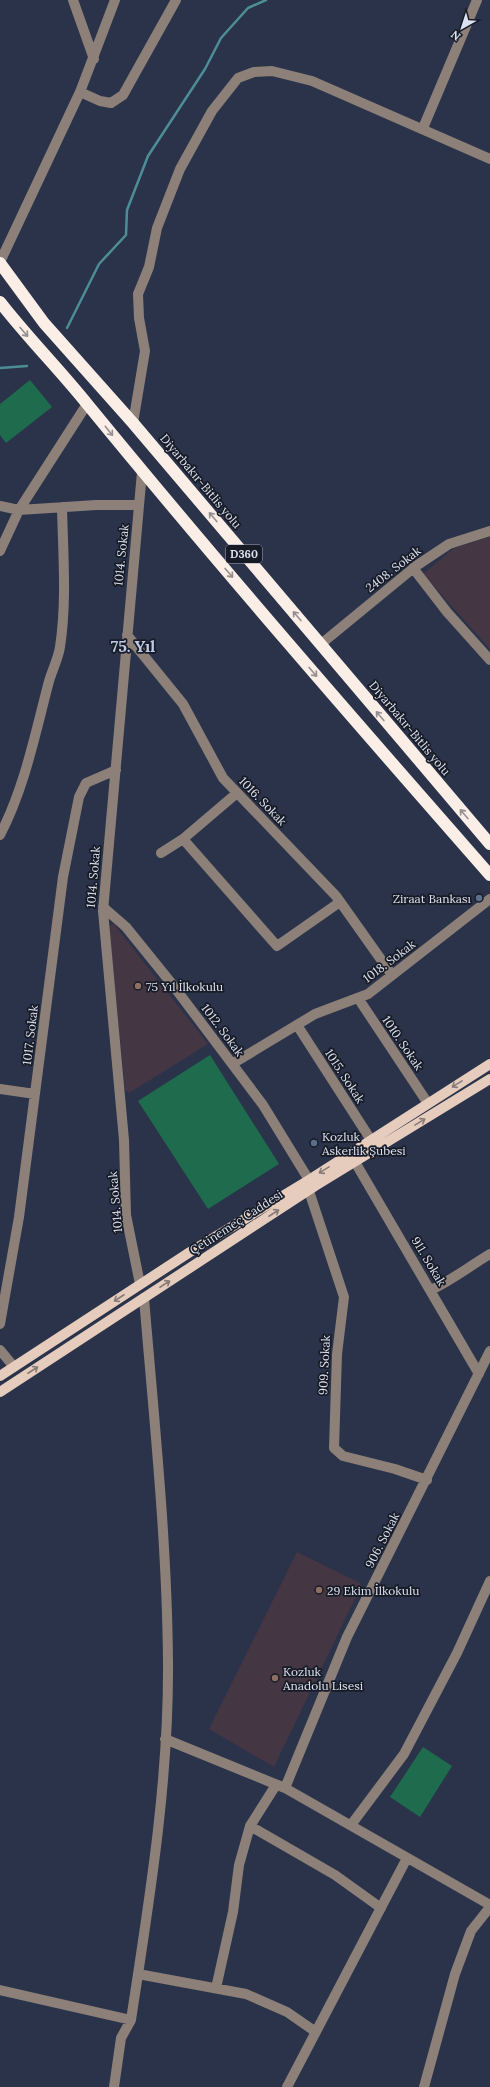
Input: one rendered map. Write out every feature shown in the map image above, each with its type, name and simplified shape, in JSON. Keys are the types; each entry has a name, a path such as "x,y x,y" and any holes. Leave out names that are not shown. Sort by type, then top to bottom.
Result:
{"highway":[{"name":"Diyarbakır-Bitlis yolu","path":"0,263 44,323 133,423 490,844"},
{"name":"D360","path":"0,302 21,329 87,404 142,472 401,774 490,875"}],"main road":[{"name":"Çetinemeç Caddesi","path":"0,1376 140,1284 309,1180 427,1102 490,1064"},
{"name":"Çetinemeç Caddesi","path":"0,1392 309,1191 490,1079"}],"street":[{"path":"73,0 94,59"},
{"path":"0,263 80,92 94,59 115,0"},
{"path":"80,92 100,101 112,103 123,95 176,0"},
{"path":"423,128 477,0"},
{"path":"133,423 145,351 139,318 138,294 149,267 157,228 180,169 212,111 238,78 254,72 272,71 312,81 423,128 490,159"},
{"path":"0,550 19,510 87,404"},
{"name":"1014. Sokak","path":"140,1284 126,1216 124,1140 103,907 142,472"},
{"path":"0,506 19,510 62,507 139,506"},
{"path":"0,835 11,810 32,744 50,677 60,649 63,610 62,507"},
{"name":"2408. Sokak","path":"321,644 413,568 449,544 490,531"},
{"path":"413,568 447,612 490,660"},
{"name":"1016. Sokak","path":"127,635 183,704 223,778 340,902 392,975"},
{"name":"1017. Sokak","path":"0,1324 19,1218 63,877 79,797 86,783 116,770"},
{"path":"161,853 183,839 237,793"},
{"path":"183,839 277,946 340,902"},
{"name":"1018. Sokak","path":"232,1064 315,1014 368,994 490,899"},
{"name":"1012. Sokak","path":"103,907 126,927 172,984 263,1105 309,1180"},
{"name":"1010. Sokak","path":"358,998 427,1102"},
{"name":"1015. Sokak","path":"297,1025 371,1140"},
{"path":"0,1089 35,1094"},
{"name":"911. Sokak","path":"355,1162 479,1374"},
{"name":"909. Sokak","path":"309,1191 344,1297 337,1354 334,1448 343,1456 394,1469 427,1480"},
{"path":"431,1290 452,1280 466,1268 490,1254"},
{"path":"114,2087 121,2038 131,2020 164,1769 168,1662 161,1516 144,1298"},
{"path":"0,1350 14,1367"},
{"name":"906. Sokak","path":"216,1988 233,1912 239,1865 250,1826 280,1786 347,1636 427,1480 490,1351"},
{"path":"351,1825 404,1754 458,1653 490,1581"},
{"path":"165,1739 280,1786 351,1825 490,1906 471,1931 455,1974 424,2087"},
{"path":"250,1826 335,1875 381,1908"},
{"path":"287,2087 407,1858"},
{"path":"138,1974 246,1994 287,2012 316,2032"},
{"path":"0,1990 131,2020"}],"shaded area":[{"path":"490,537 490,649 423,574 454,548"},
{"name":"75 Yıl İlkokulu","path":"113,923 208,1044 129,1093 125,1090 109,927"},
{"name":"Kozluk Anadolu Lisesi","path":"297,1552 362,1584 274,1767 209,1729"}],"green space":[{"path":"30,380 52,407 6,443 0,435 0,404"},
{"path":"210,1055 279,1164 208,1209 138,1101"},
{"path":"423,1747 452,1766 420,1817 390,1797"}],"waterway":[{"path":"67,328 99,264 126,235 127,210 148,156 205,69 221,38 248,8 266,0"},
{"path":"0,368 27,366"}],"place":[{"name":"Ziraat Bankası","path":"479,898"},
{"name":"75 Yıl İlkokulu","path":"138,986"},
{"name":"Kozluk Askerlik Şubesi","path":"314,1143"},
{"name":"29 Ekim İlkokulu","path":"319,1590"},
{"name":"Kozluk Anadolu Lisesi","path":"275,1678"}],"district":[{"name":"75. Yıl","path":"133,646"}]}
